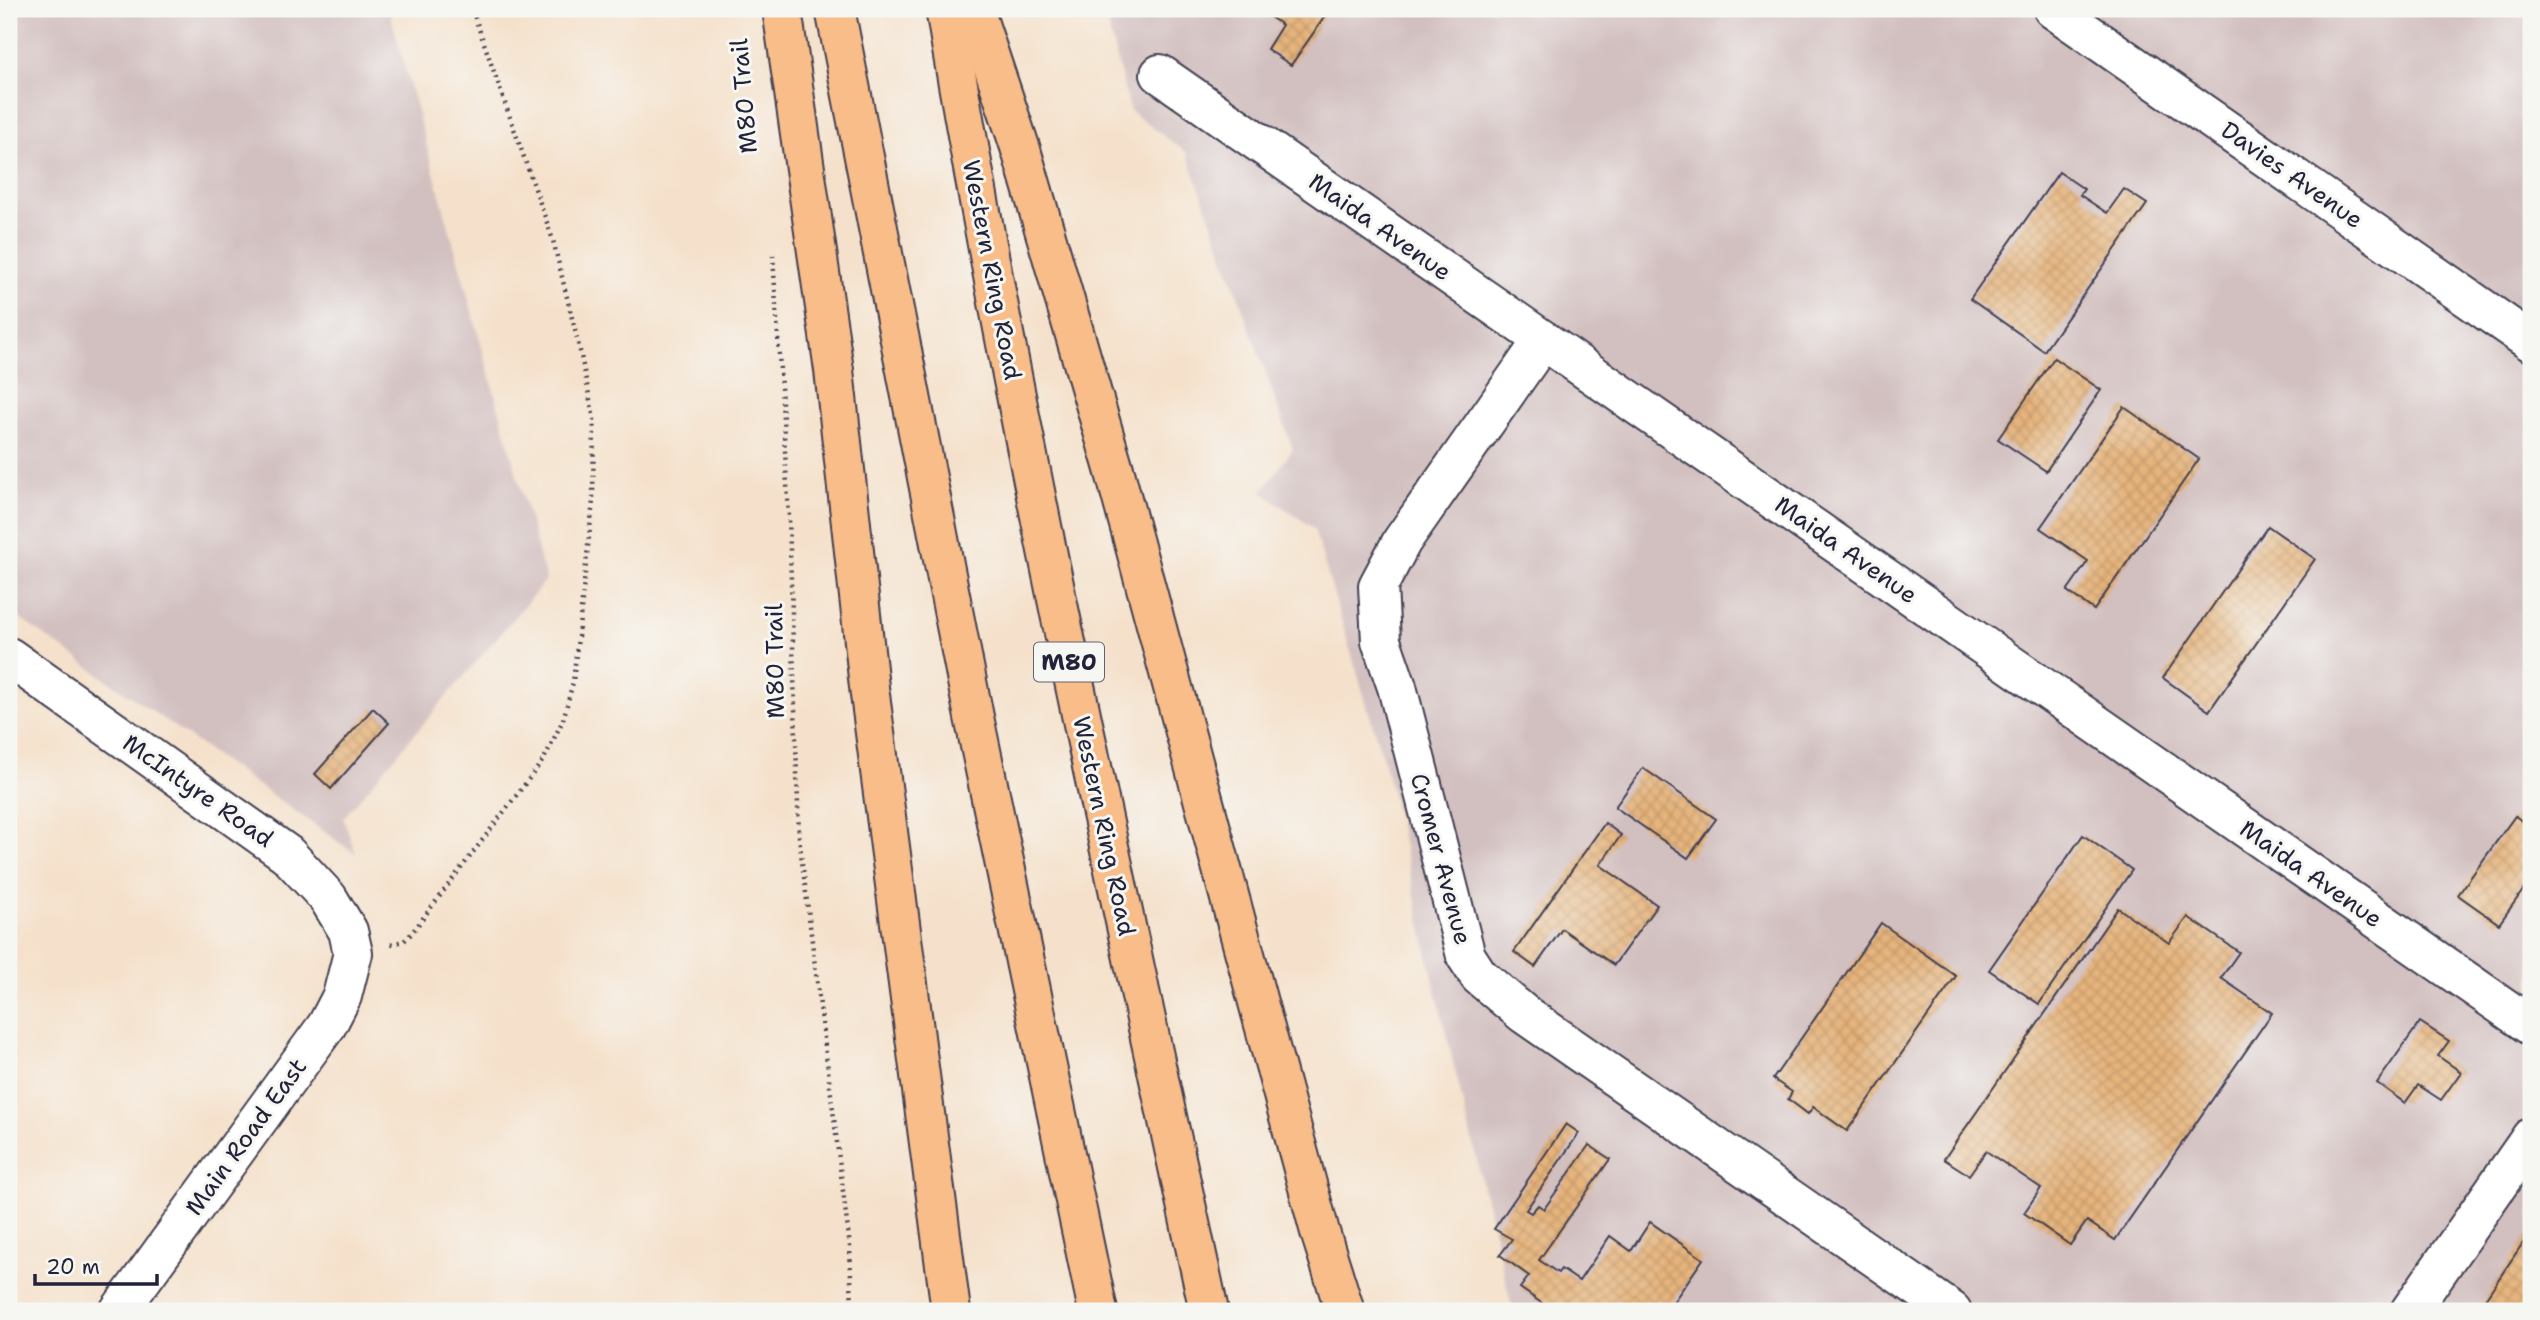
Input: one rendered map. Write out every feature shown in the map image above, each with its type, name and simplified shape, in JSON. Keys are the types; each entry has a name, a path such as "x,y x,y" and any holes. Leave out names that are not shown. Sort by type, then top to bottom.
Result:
{"highway":[{"path":"782,9 834,370 869,687 951,1311"},
{"path":"835,9 974,717 1098,1311"},
{"name":"Western Ring Road","path":"945,9 982,229 1066,646 1209,1311"},
{"path":"974,9 1021,149 1114,469 1320,1232 1345,1311"}],"street":[{"name":"Davies Avenue","path":"2053,9 2531,342"},
{"name":"Maida Avenue","path":"1160,74 2531,1026"},
{"name":"Cromer Avenue","path":"1543,340 1402,541 1378,586 1381,641 1396,687 1466,956 1479,976 1524,1014 1952,1311"},
{"name":"McIntyre Road","path":"9,657 287,854 336,908 348,931 353,953"},
{"name":"Main Road East","path":"119,1311 327,1025 342,996 353,953"},
{"path":"2410,1311 2531,1136"}],"path":[{"path":"353,953 404,941 411,934 544,759 563,720 573,682 593,501 594,419 553,240 472,9"},
{"name":"M80 Trail","path":"773,242 789,517 799,837 850,1247 852,1311"}],"shaded area":[{"path":"9,9 389,9 546,580 343,818 356,854 9,611"},
{"path":"1104,9 2531,9 2531,1311 1513,1311 1437,995 1388,776 1314,529 1262,492 1293,449 1187,153 1130,111"}],"building":[{"path":"1258,9 1330,9 1291,65 1267,49 1282,25"},
{"path":"2059,172 2084,189 2080,195 2107,213 2124,189 2147,204 2044,351 1970,299"},
{"path":"2054,358 2101,390 2046,471 1998,439"},
{"path":"2124,407 2199,459 2094,610 2067,591 2088,561 2040,528"},
{"path":"2268,526 2315,559 2209,711 2163,678"},
{"path":"373,708 389,723 331,789 315,774"},
{"path":"1643,768 1716,819 1688,858 1615,807"},
{"path":"2515,816 2531,827 2531,879 2499,924 2458,895"},
{"path":"1605,823 1621,835 1600,865 1657,905 1614,965 1562,929 1535,967 1514,952"},
{"path":"2083,835 2132,870 2039,1004 1989,970"},
{"path":"2118,908 2169,943 2188,917 2239,952 2221,978 2272,1013 2115,1240 2087,1221 2070,1245 2024,1213 2041,1188 1986,1151 1969,1175 1944,1159"},
{"path":"1881,923 1956,976 1847,1131 1813,1107 1808,1114 1788,1099 1792,1092 1773,1079"},
{"path":"2420,1022 2449,1041 2438,1056 2461,1072 2441,1100 2418,1085 2405,1103 2377,1083"},
{"path":"1566,1124 1579,1133 1526,1210 1531,1213 1538,1205 1544,1209 1589,1145 1610,1159 1539,1260 1558,1273 1561,1269 1579,1281 1610,1236 1631,1251 1650,1222 1703,1259 1667,1311 1553,1311 1520,1288 1529,1276 1500,1255 1512,1239 1494,1229"},
{"path":"2531,1231 2531,1311 2477,1311"}]}
